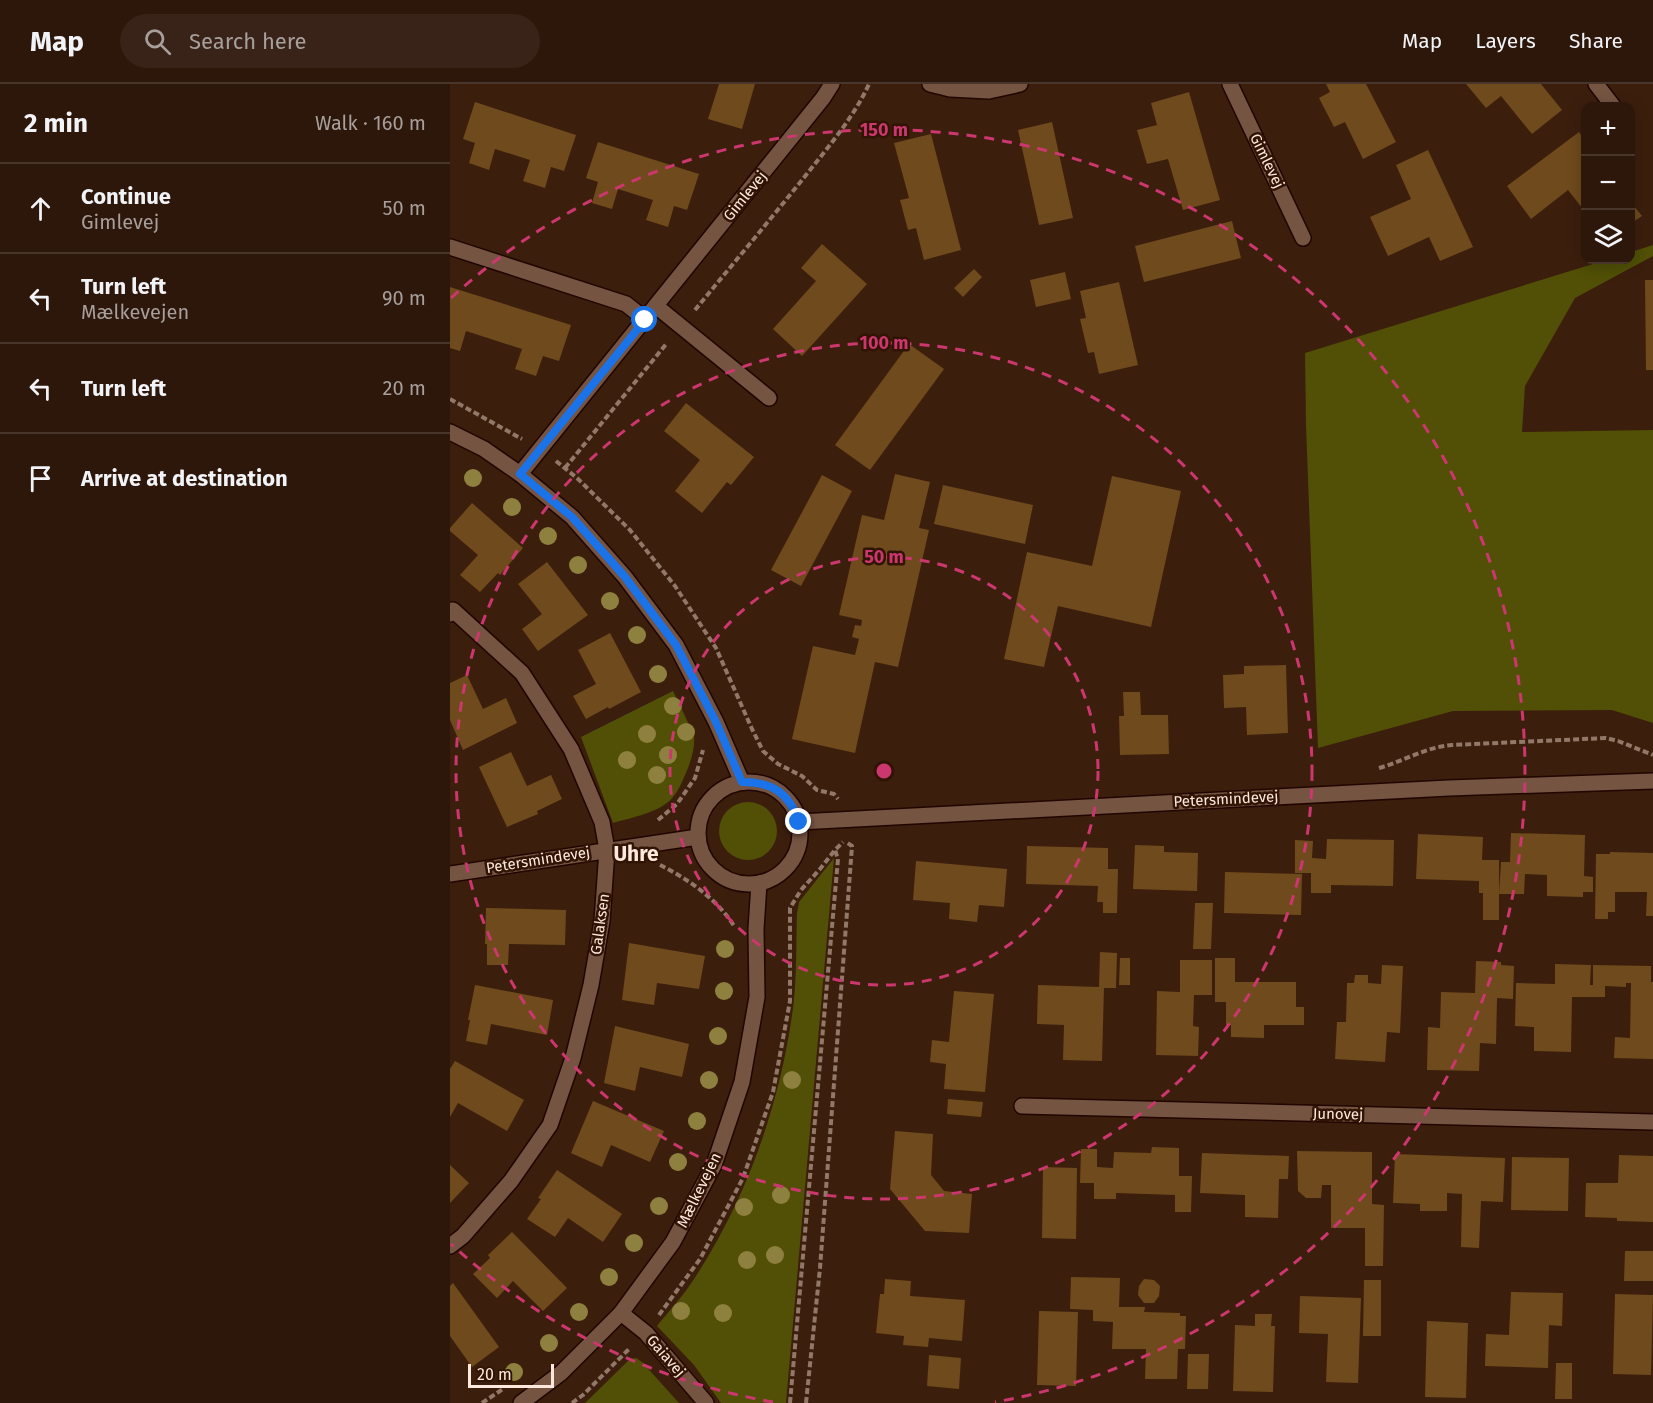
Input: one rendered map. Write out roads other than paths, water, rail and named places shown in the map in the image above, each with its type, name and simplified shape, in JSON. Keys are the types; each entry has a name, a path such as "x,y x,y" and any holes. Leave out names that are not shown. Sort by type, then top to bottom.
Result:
{"street":[{"name":"Gimlevej","path":"520,474 816,107 832,84"},
{"path":"930,84 950,89 989,92 1020,84"},
{"name":"Gimlevej","path":"1230,84 1303,238"},
{"path":"1596,84 1610,102"},
{"path":"450,248 626,304 645,320"},
{"path":"656,306 769,398"},
{"path":"450,432 484,449 520,474 572,517 625,577 676,645 716,722 742,782"},
{"name":"Galaksen","path":"450,1246 463,1236 511,1180 550,1125 573,1058 591,985 602,921 607,850 602,822 571,749 522,673 451,610"},
{"name":"Petersmindevej","path":"799,822 1449,788 1653,781"},
{"path":"755,782 767,785 788,799 799,822 801,833 799,844 789,866 770,880 759,883 735,882 723,877 714,870 700,849 698,837 700,818 709,801 730,785 755,782"},
{"name":"Petersmindevej","path":"450,874 698,837"},
{"name":"Mælkevejen","path":"521,1403 561,1373 621,1313 673,1242 714,1165 742,1082 757,997 756,929 759,883"},
{"name":"Junovej","path":"1022,1106 1653,1122"},
{"name":"Gaiavej","path":"621,1313 646,1333 706,1403"}],"district":[{"name":"Uhre","path":"636,854"}]}
